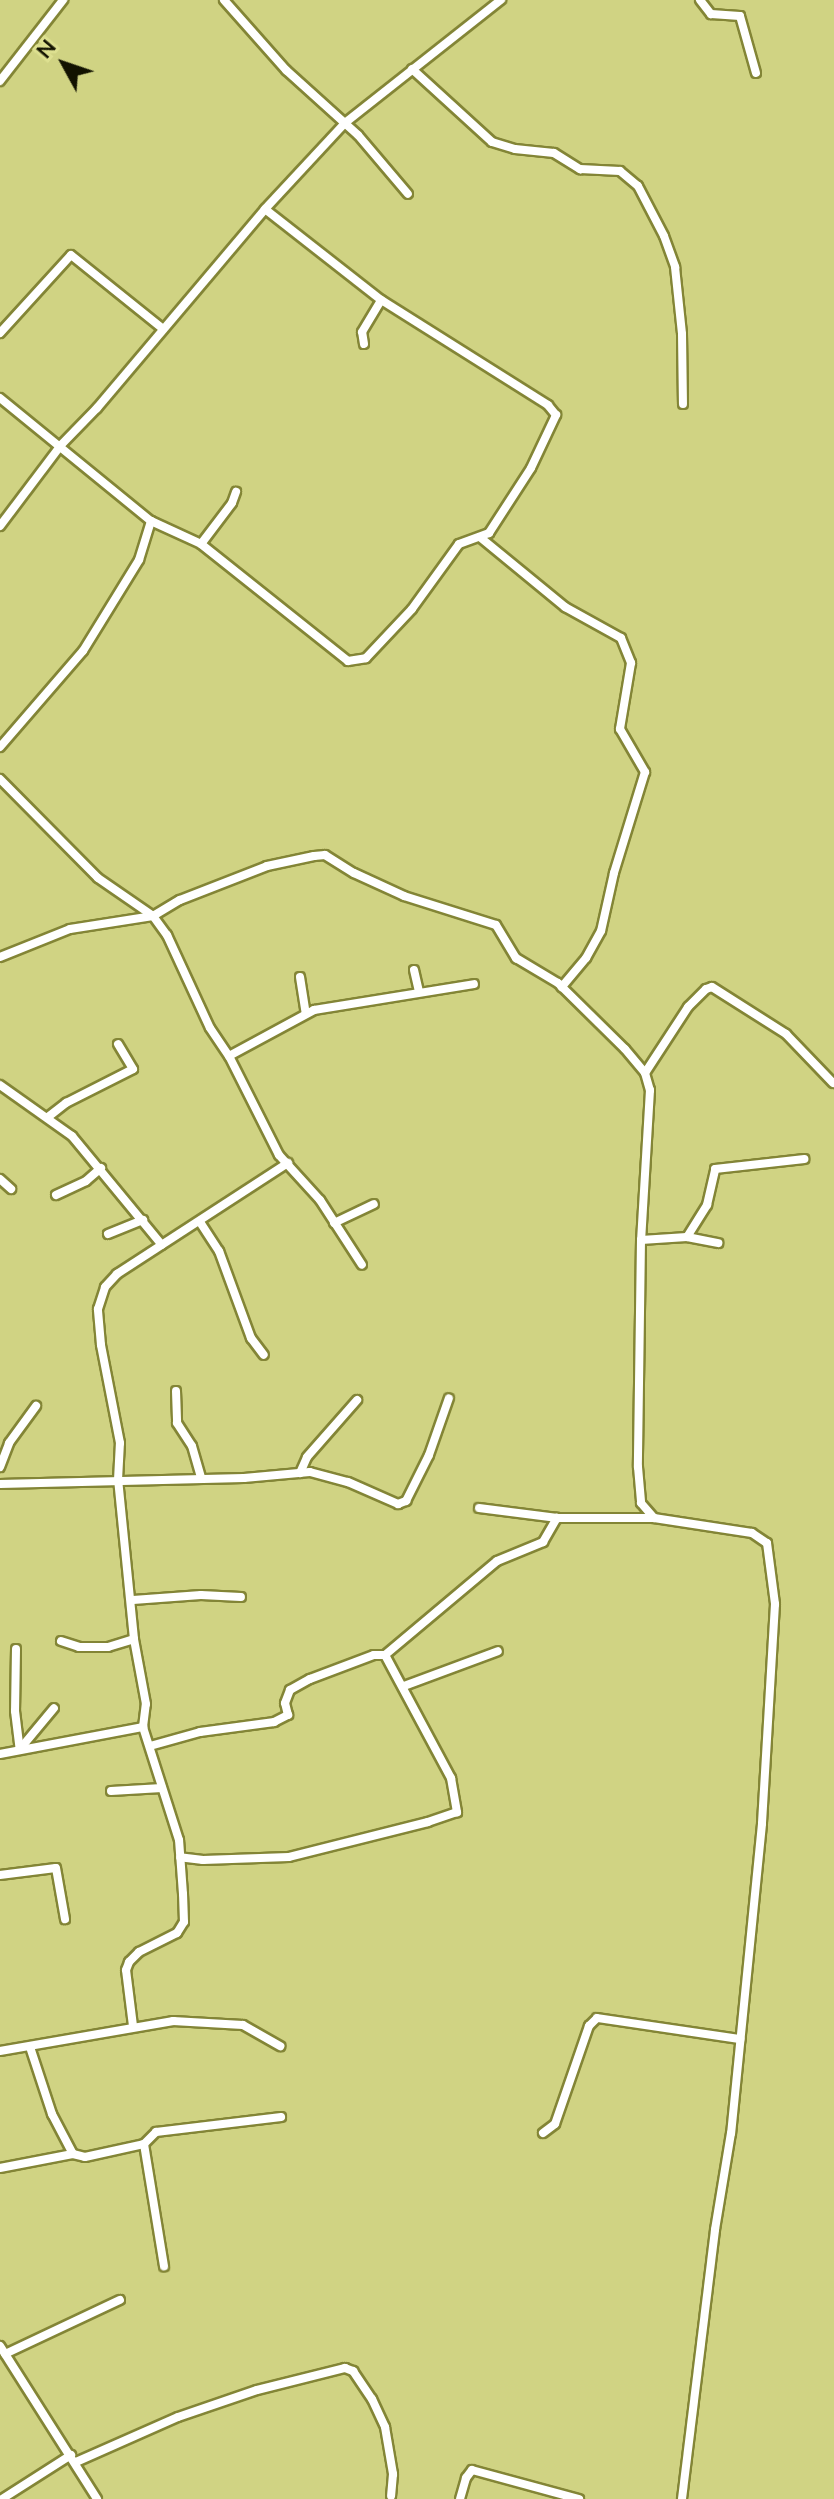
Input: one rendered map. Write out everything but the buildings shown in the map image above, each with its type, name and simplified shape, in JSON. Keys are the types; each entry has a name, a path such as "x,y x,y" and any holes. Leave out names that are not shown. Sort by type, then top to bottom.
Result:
{"street":[{"path":"0,81 4,67 63,0"},
{"path":"224,0 286,70 345,123 408,194"},
{"path":"0,526 61,445 265,209 345,123 501,0"},
{"path":"700,0 711,14 740,16 756,73"},
{"path":"412,69 492,142 515,149 554,153 580,169 620,171 638,186 664,236 675,267 682,334 683,404"},
{"path":"265,209 381,300 554,410 555,420 531,468 498,521 481,538"},
{"path":"0,333 71,255 79,257 163,329"},
{"path":"364,344 362,332 381,300"},
{"path":"0,398 151,521 201,544 278,608 353,662 366,658 389,636 459,544 472,538 481,538 565,607 621,638 631,663 620,729 645,772 614,873 601,931 586,958 562,987"},
{"path":"201,544 232,503 236,492"},
{"path":"0,747 83,651 139,560 151,521"},
{"path":"0,779 98,878 153,916 184,968 210,1028 229,1056 279,1155 334,1223 362,1265"},
{"path":"0,957 70,929 153,916 180,900 267,866 325,855 404,896 496,925 516,958 562,987 645,1073 650,1090 641,1240 639,1494 645,1510 654,1518"},
{"path":"414,970 419,991"},
{"path":"300,977 306,1014"},
{"path":"229,1056 306,1014 342,1003 361,1003 474,984"},
{"path":"645,1073 688,1007 712,987 786,1034 833,1083"},
{"path":"48,1117 66,1103 133,1069 118,1044"},
{"path":"0,1085 72,1136 162,1245"},
{"path":"687,1237 707,1205 715,1169 804,1159"},
{"path":"133,2026 126,1970 131,1957 170,1938 184,1922 180,1857 173,1812 143,1727 146,1704 134,1639 133,1600 118,1480 120,1443 101,1345 98,1309 105,1287 117,1274 288,1163"},
{"path":"56,1195 86,1181 101,1168"},
{"path":"0,1179 11,1189"},
{"path":"334,1223 374,1204"},
{"path":"108,1234 143,1220"},
{"path":"200,1222 219,1251 251,1338 264,1355"},
{"path":"641,1240 687,1237 718,1243"},
{"path":"176,1391 177,1423 192,1446 201,1478"},
{"path":"0,1484 300,1473 348,1482 398,1504 406,1501 429,1455 449,1398"},
{"path":"300,1473 307,1457 357,1400"},
{"path":"0,1467 9,1443 36,1406"},
{"path":"479,1508 557,1518 654,1518 752,1533 767,1543 773,1565 775,1604 762,1824 740,2039 682,2499"},
{"path":"150,1746 200,1732 274,1722 288,1715 285,1703 290,1690 310,1679 374,1655 385,1655 497,1561 543,1542 557,1518"},
{"path":"133,1600 201,1595 241,1597"},
{"path":"61,1641 79,1647 108,1647 134,1639"},
{"path":"16,1649 15,1711 20,1749"},
{"path":"404,1686 498,1651"},
{"path":"180,1857 203,1860 289,1857 457,1812 448,1770 385,1655"},
{"path":"20,1749 54,1708"},
{"path":"0,1754 143,1727"},
{"path":"111,1791 162,1788"},
{"path":"0,1875 56,1868 65,1919"},
{"path":"543,2133 555,2124 585,2038 597,2018 740,2039"},
{"path":"0,2051 173,2021 243,2025 280,2046"},
{"path":"30,2047 52,2114 73,2154"},
{"path":"0,2168 73,2154 85,2157 144,2144 156,2132 281,2117"},
{"path":"144,2144 164,2266"},
{"path":"97,2499 74,2458 3,2350 120,2300"},
{"path":"2,2499 74,2458 178,2417 257,2390 345,2368 360,2380 385,2427 393,2474 391,2496"},
{"path":"460,2499 466,2478 472,2470 579,2499"}]}
